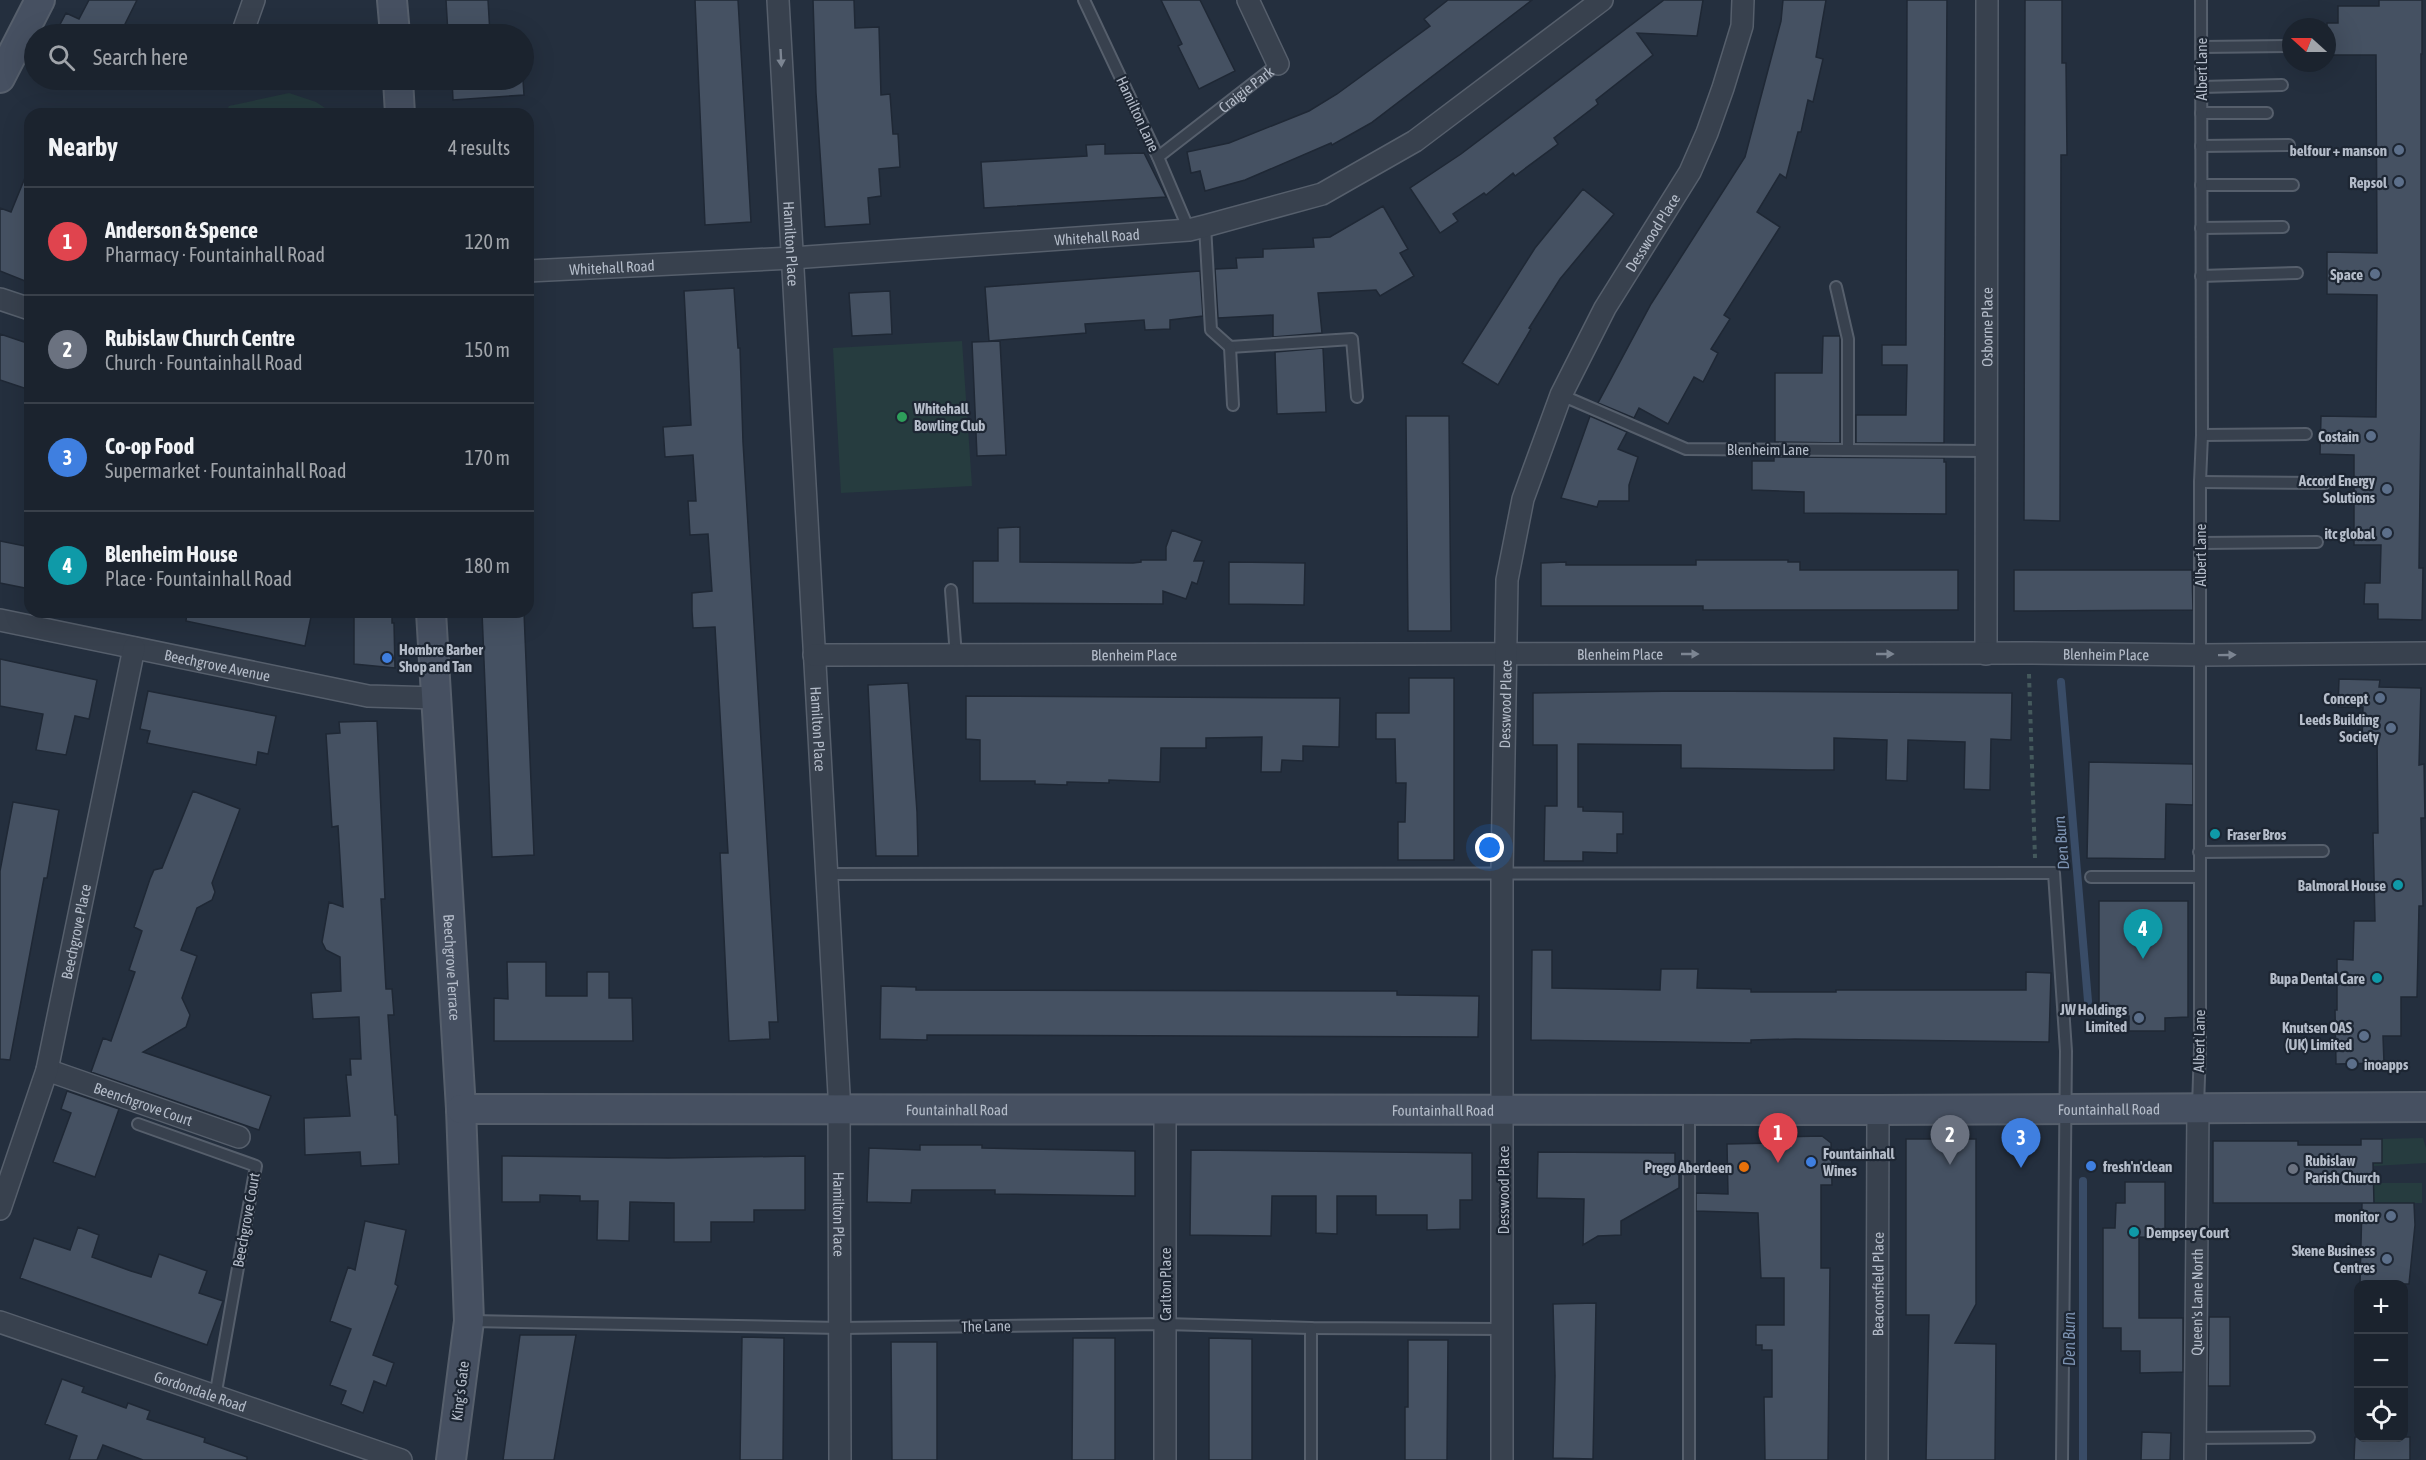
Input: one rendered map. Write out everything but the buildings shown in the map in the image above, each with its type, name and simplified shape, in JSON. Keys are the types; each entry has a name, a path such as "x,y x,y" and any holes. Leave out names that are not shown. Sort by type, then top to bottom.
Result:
{"street":[{"path":"28,24 40,0"},
{"path":"246,24 254,0"},
{"path":"392,0 393,24"},
{"name":"Hamilton Place","path":"778,0 828,874 839,1108 840,1460"},
{"name":"Craigie Park","path":"1248,0 1278,64"},
{"name":"Whitehall Road","path":"534,271 792,258 1197,228 1322,194 1353,177 1415,141 1602,0"},
{"name":"Desswood Place","path":"1502,1460 1502,872 1507,580 1523,499 1561,395 1605,308 1690,172 1723,88 1742,26 1743,0"},
{"name":"Osborne Place","path":"1986,654 1987,0"},
{"path":"0,78 24,31"},
{"path":"399,90 400,108"},
{"path":"0,299 24,307"},
{"name":"Beechgrove Terrace","path":"432,618 461,1109 469,1321"},
{"name":"Beechgrove Avenue","path":"0,621 368,696 436,698"},
{"name":"Beechgrove Place","path":"0,1209 4,1186 46,1070 134,648"},
{"name":"Blenheim Place","path":"814,655 2426,653"},
{"name":"Beenchgrove Court","path":"46,1070 239,1137"},
{"name":"Fountainhall Road","path":"461,1109 2064,1110 2426,1107"},
{"name":"Carlton Place","path":"1165,1108 1165,1460"},
{"name":"Queen's Lane North","path":"2195,1460 2198,1109"},
{"name":"Beaconsfield Place","path":"1877,1460 1878,1110"},
{"name":"King's Gate","path":"451,1460 469,1321"},
{"name":"Gordondale Road","path":"0,1322 401,1460"}],"lane":[{"name":"Hamilton Lane","path":"1084,0 1158,157 1197,228 1211,330 1230,347"},
{"name":"Albert Lane","path":"2198,1109 2202,435 2201,0"},
{"path":"2201,47 2282,46"},
{"name":"Craigie Park","path":"1158,157 1278,64"},
{"path":"2201,87 2282,85"},
{"path":"2201,113 2267,113"},
{"path":"2201,146 2289,145"},
{"path":"2201,185 2293,185"},
{"path":"2201,228 2283,227"},
{"path":"2201,276 2297,273"},
{"path":"1836,287 1848,339 1848,450"},
{"path":"1233,405 1230,347 1352,339 1357,397"},
{"name":"Blenheim Lane","path":"1561,395 1686,449 1985,451"},
{"path":"2202,435 2306,434"},
{"path":"2200,482 2325,483"},
{"path":"2200,543 2317,542"},
{"path":"951,590 956,656"},
{"path":"2199,852 2323,851"},
{"path":"828,874 2054,873 2066,1051 2062,1460"},
{"path":"2091,877 2199,877"},
{"path":"1689,1109 1689,1460"},
{"name":"Beechgrove Court","path":"138,1124 256,1166 215,1397"},
{"name":"The Lane","path":"469,1321 840,1328 1165,1324 1311,1328 1502,1329"},
{"path":"1311,1328 1311,1460"},
{"path":"2195,1438 2309,1437"}],"path":[{"path":"2029,653 2036,874"}],"green space":[{"path":"289,93 316,102 325,108 228,108"},
{"name":"Whitehall Bowling Club","path":"962,341 972,486 841,493 833,348"},
{"path":"2423,1138 2426,1163 2374,1166 2374,1163 2382,1163 2382,1139"},
{"path":"2373,1183 2422,1183 2422,1203 2374,1203"}],"waterway":[{"name":"Den Burn","path":"2061,682 2088,1001"},
{"name":"Den Burn","path":"2083,1181 2083,1460"}],"place":[{"name":"belfour + manson","path":"2399,150"},
{"name":"Repsol","path":"2399,182"},
{"name":"Space","path":"2375,274"},
{"name":"Whitehall Bowling Club","path":"902,417"},
{"name":"Costain","path":"2371,436"},
{"name":"Accord Energy Solutions","path":"2387,489"},
{"name":"itc global","path":"2387,533"},
{"name":"Hombre Barber Shop and Tan","path":"387,658"},
{"name":"Concept","path":"2380,698"},
{"name":"Leeds Building Society","path":"2391,728"},
{"name":"Fraser Bros","path":"2215,834"},
{"name":"Balmoral House","path":"2398,885"},
{"name":"Blenheim House","path":"2143,959"},
{"name":"Bupa Dental Care","path":"2377,978"},
{"name":"JW Holdings Limited","path":"2139,1018"},
{"name":"Knutsen OAS (UK) Limited","path":"2364,1036"},
{"name":"inoapps","path":"2352,1064"},
{"name":"Fountainhall Wines","path":"1811,1162"},
{"name":"Anderson & Spence","path":"1778,1163"},
{"name":"Rubislaw Church Centre","path":"1950,1165"},
{"name":"fresh'n'clean","path":"2091,1166"},
{"name":"Prego Aberdeen","path":"1744,1167"},
{"name":"Co-op Food","path":"2021,1168"},
{"name":"Rubislaw Parish Church","path":"2293,1169"},
{"name":"monitor","path":"2391,1216"},
{"name":"Dempsey Court","path":"2134,1232"},
{"name":"Skene Business Centres","path":"2387,1259"}]}
